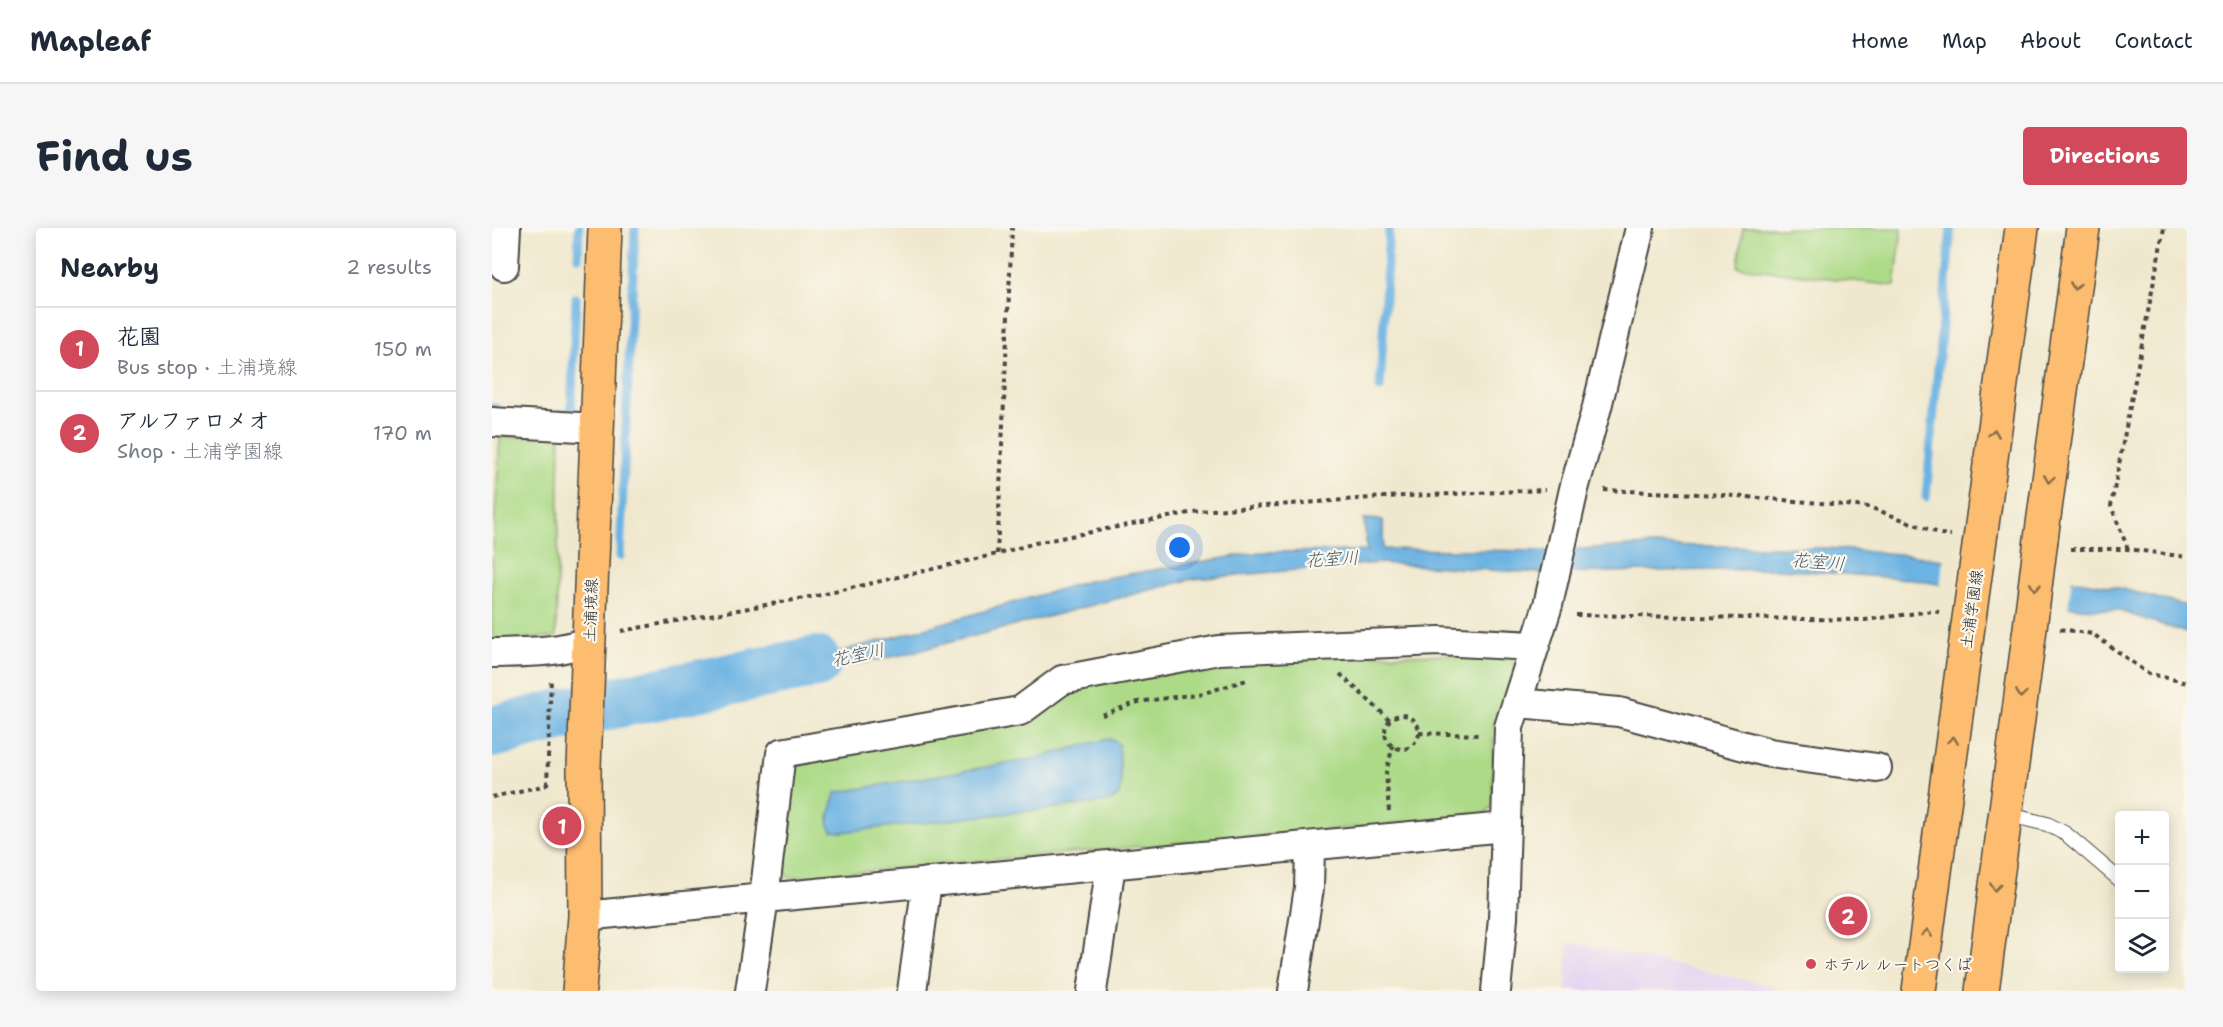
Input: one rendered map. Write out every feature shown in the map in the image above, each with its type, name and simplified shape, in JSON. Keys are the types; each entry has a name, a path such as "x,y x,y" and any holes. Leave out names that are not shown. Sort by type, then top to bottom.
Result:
{"main road":[{"name":"土浦境線","path":"579,991 585,916 584,774 605,228"},
{"name":"土浦学園線","path":"1919,991 1956,619 1981,532 2022,228"},
{"path":"1982,991 2005,814 2044,633 2041,539 2083,228"}],"street":[{"path":"504,266 506,228"},
{"path":"1496,991 1503,918 1509,727 1546,610 1640,228"},
{"path":"492,422 597,428"},
{"path":"750,991 764,898 781,753 1020,711 1062,680 1219,650 1439,641 1535,646"},
{"path":"492,653 551,652 573,647 589,649"},
{"path":"1517,703 1619,712 1770,753 1877,768"},
{"path":"585,916 1505,827"},
{"path":"1293,991 1309,888 1310,847"},
{"path":"1092,991 1111,865"},
{"path":"912,991 927,882"}],"lane":[{"path":"2005,814 2047,824 2066,834 2115,876"}],"path":[{"path":"997,554 1012,228"},
{"path":"2128,549 2111,506 2164,228"},
{"path":"589,649 608,633 821,595 1035,543 1199,511 1384,497 1574,493 1722,495 1869,507 1941,534"},
{"path":"2076,549 2128,549 2187,557"},
{"path":"1546,610 1865,620 1932,611 1956,619"},
{"path":"2044,633 2093,634 2147,673 2187,683"},
{"path":"1330,667 1390,720"},
{"path":"547,785 551,673"},
{"path":"1102,715 1138,702 1204,693 1247,680"},
{"path":"1399,715 1409,716 1417,723 1419,733 1418,739 1410,747 1393,746 1386,737 1390,720 1399,715"},
{"path":"1419,733 1508,736"},
{"path":"1392,838 1386,772 1393,746"},
{"path":"492,797 584,774"}],"shaded area":[{"path":"1568,942 1774,986 1773,991 1566,991"}],"green space":[{"path":"1743,228 1902,228 1895,286 1738,267"},
{"path":"560,435 556,637 492,640 492,565 500,437"},
{"path":"1276,654 1509,655 1516,666 1494,724 1492,806 1482,816 789,878 782,869 795,767 805,757 1070,685"}],"water":[{"path":"1364,519 1383,520 1383,549 1545,551 1649,545 1826,548 1911,555 2115,587 2187,606 2187,633 2117,610 2080,608 1909,579 1779,569 1539,573 1379,563 1192,579 901,655 605,714 898,636 1088,581 1260,552 1367,551"},
{"path":"528,714 605,714 492,742 492,721"},
{"path":"1107,739 1114,740 1119,745 1121,786 1118,796 1108,802 842,832 832,831 828,823 835,793 1033,759"}],"pier":[{"path":"1944,557 2072,577 2068,609 1940,588"},
{"path":"541,711 605,711 605,718 540,735"}],"waterway":[{"path":"578,257 579,228"},
{"path":"620,556 635,228"},
{"path":"1380,388 1389,228"},
{"path":"1926,497 1951,228"},
{"path":"560,413 571,414 576,298"},
{"name":"花室川","path":"492,732 603,705 816,662"}],"place":[{"name":"花園","path":"562,826"},
{"name":"アルファロメオ","path":"1848,916"},
{"name":"ホテル ルートつくば","path":"1811,964"}]}
